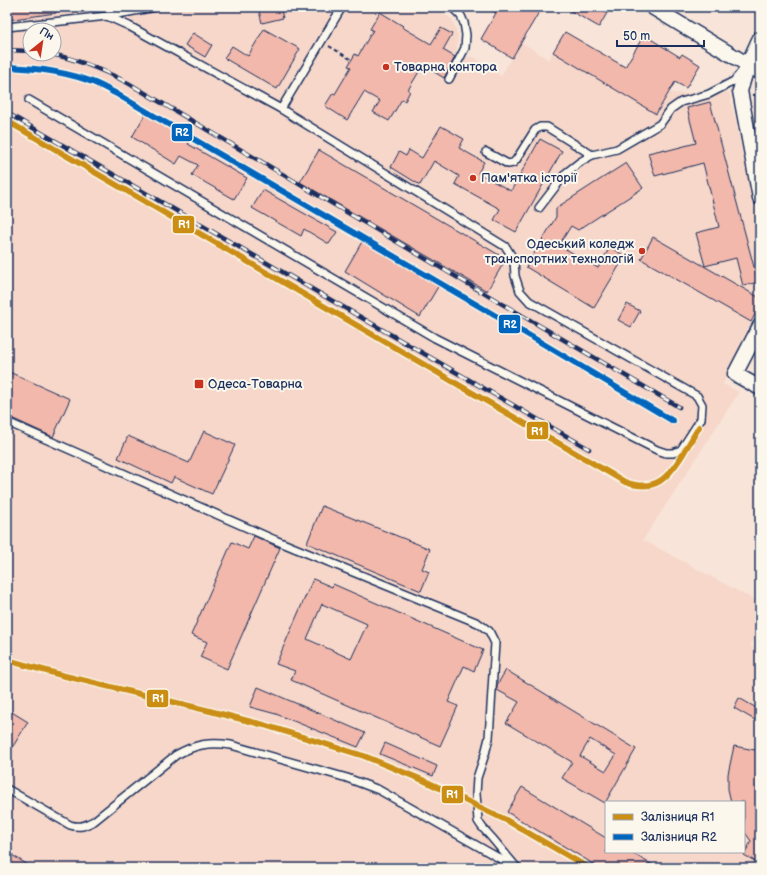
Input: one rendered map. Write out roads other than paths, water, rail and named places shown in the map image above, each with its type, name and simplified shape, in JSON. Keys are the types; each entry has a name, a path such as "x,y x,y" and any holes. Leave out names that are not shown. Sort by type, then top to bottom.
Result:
{"street":[{"path":"652,7 760,72"},
{"path":"760,38 748,64 740,92 760,198"},
{"path":"760,326 735,374 760,388"}],"lane":[{"path":"7,27 107,16 156,7"},
{"path":"281,109 342,7"},
{"path":"449,79 465,48 466,35 464,23 452,7"},
{"path":"29,100 435,338 657,450 666,453 673,453 681,450 701,419 702,405 698,396 529,301 520,291 515,276 514,260 506,247 281,109 129,26 107,16"},
{"path":"539,208 566,173 580,162 592,155 617,149 660,124 671,109 681,102 709,94 734,81 748,64"},
{"path":"486,152 508,164 513,163 535,130 540,127 546,127 592,155"},
{"path":"7,422 275,540 478,623 490,632 495,643 489,738 477,778 476,794 478,821 517,868"},
{"path":"7,789 70,826 77,827 94,821 176,754 188,748 205,744 217,743 231,745 347,778 379,790 517,868"}],"railway":[{"path":"7,50 22,51"},
{"path":"62,57 90,66 128,83 679,407"},
{"path":"7,67 30,68 63,73 85,79 115,93 673,421"},
{"path":"7,113 589,449"},
{"path":"7,121 625,482 645,486 660,481 672,470 699,427"}],"rail line":[{"name":"R2","path":"7,67 30,68 63,73 85,79 115,93 673,421"},
{"name":"R1","path":"7,121 625,482 645,486 660,481 672,470 699,427"},
{"name":"R1","path":"7,660 61,675 264,725 364,756 425,781 506,820 589,868"}],"place":[{"name":"Товарна контора","path":"386,67"},
{"name":"Пам'ятка історії","path":"473,178"},
{"name":"Одеський коледж транспортних технологій","path":"642,251"},
{"name":"Одеса-Товарна","path":"199,384"}]}
